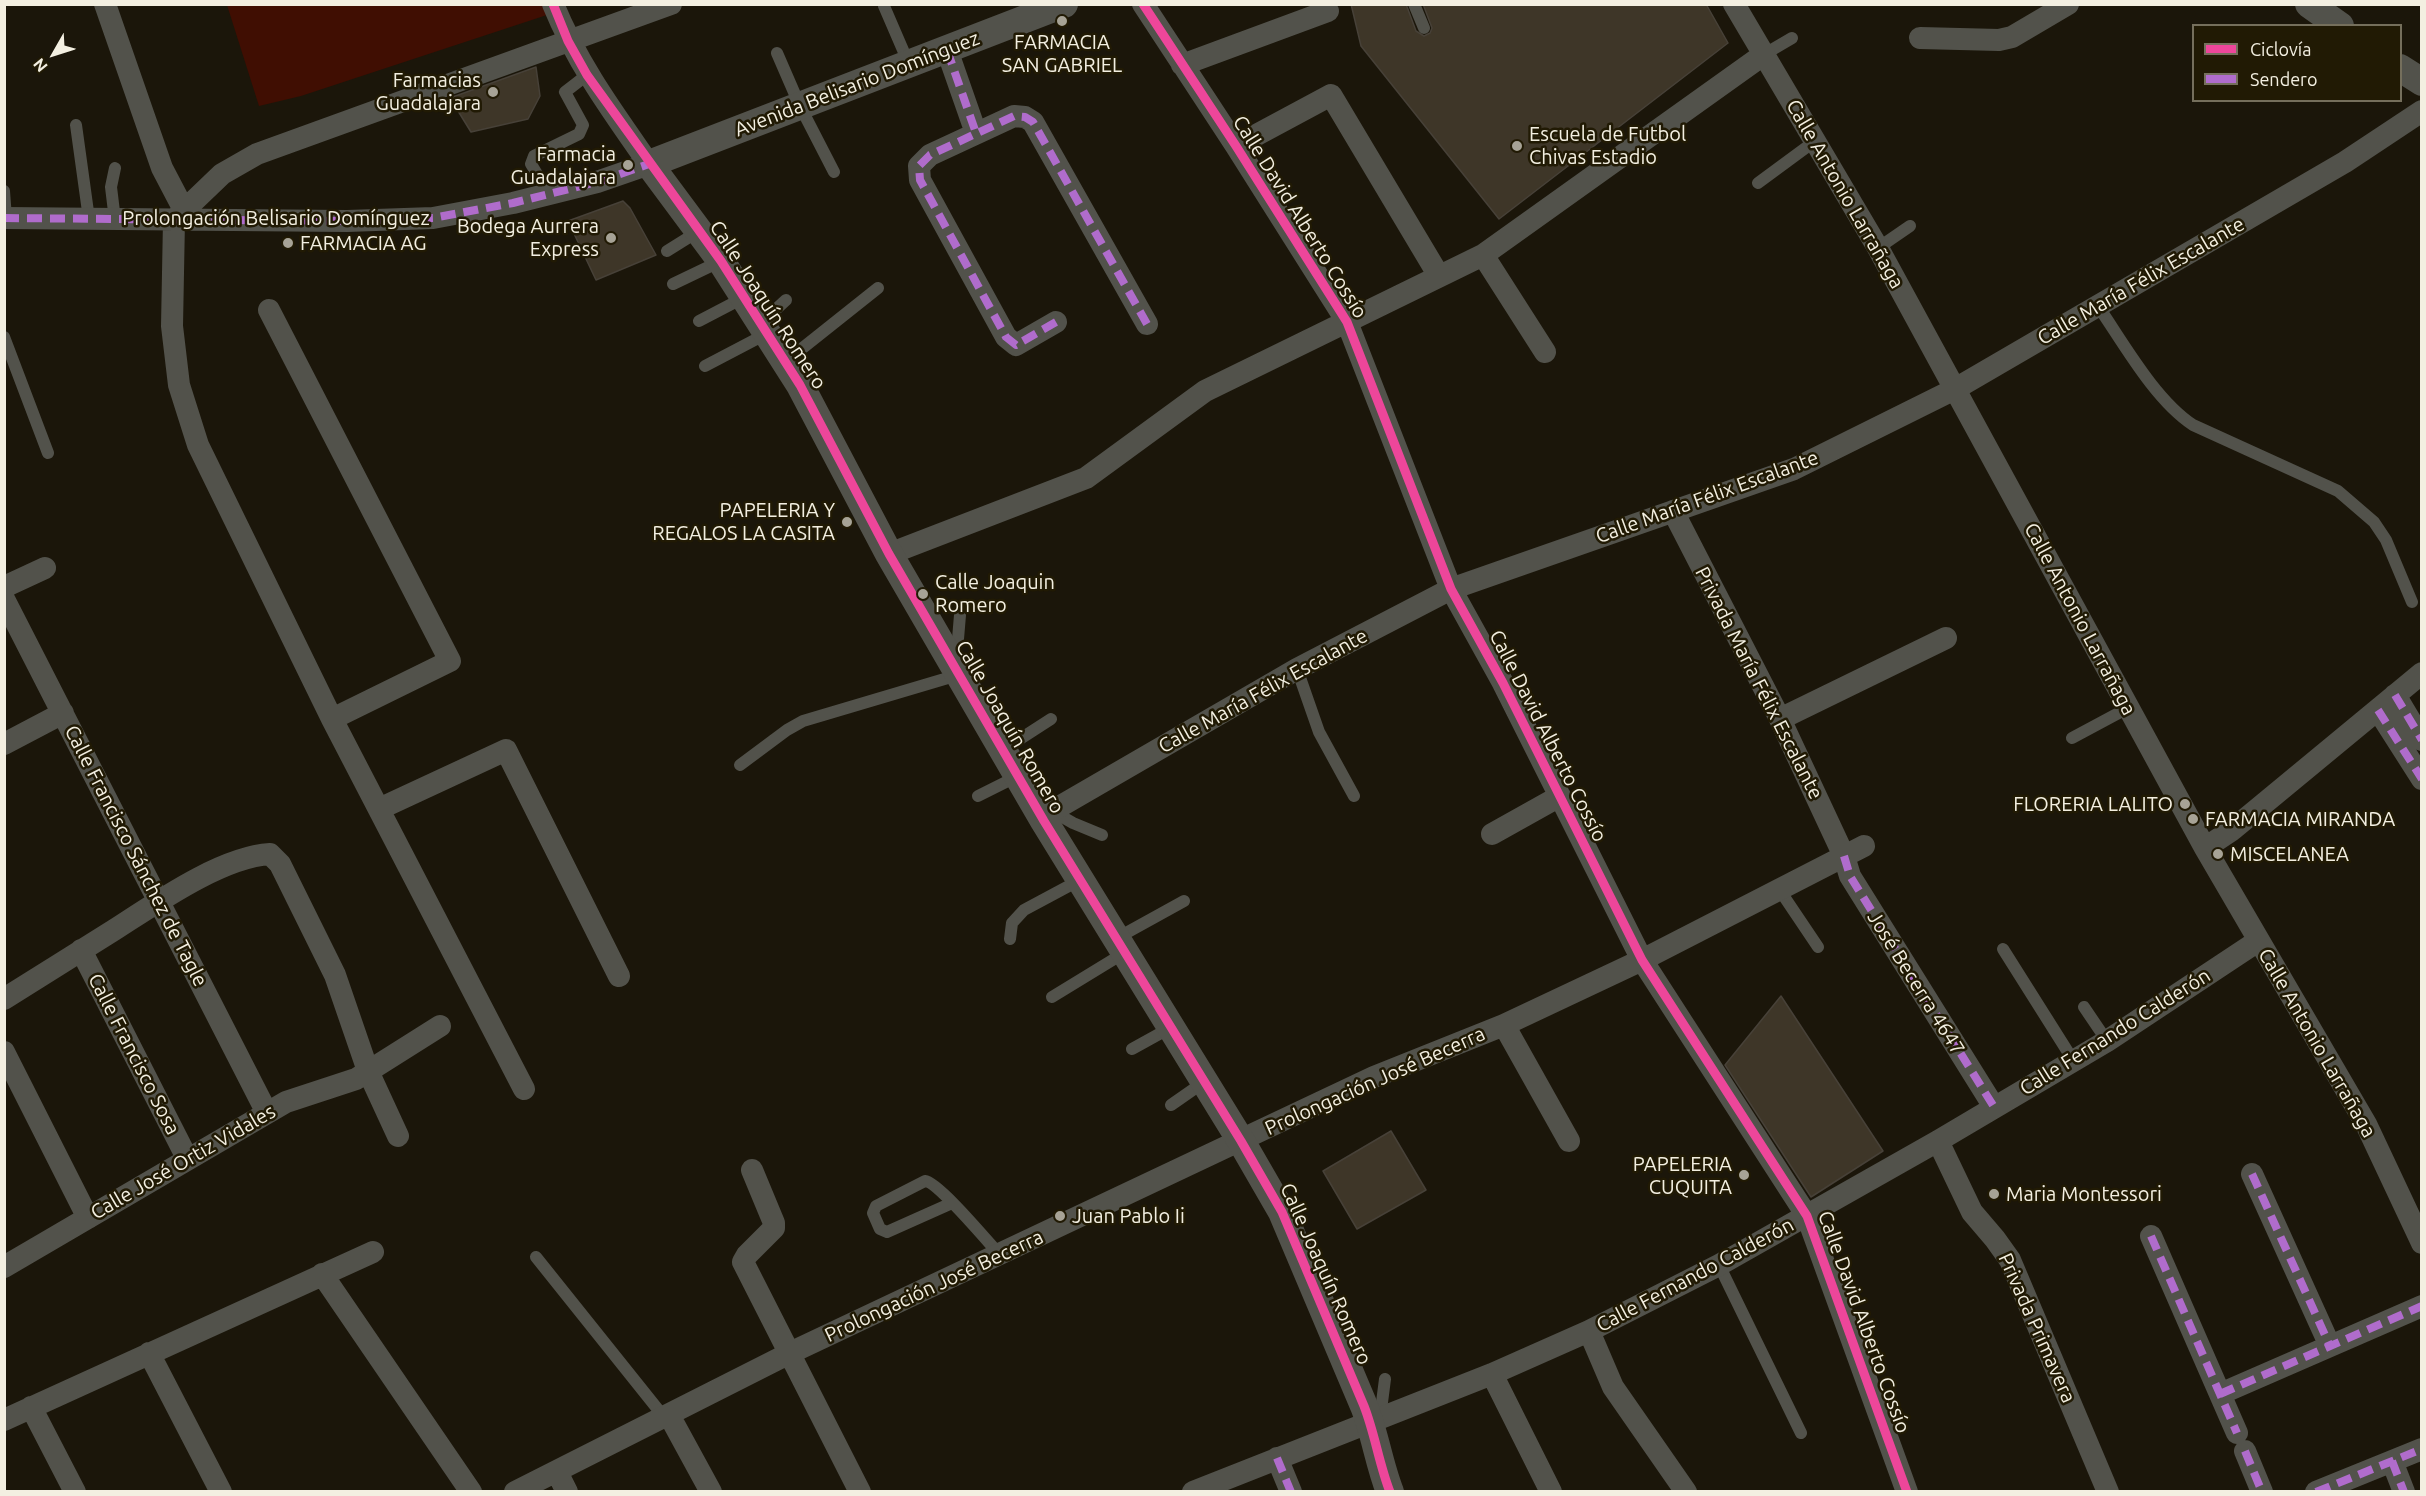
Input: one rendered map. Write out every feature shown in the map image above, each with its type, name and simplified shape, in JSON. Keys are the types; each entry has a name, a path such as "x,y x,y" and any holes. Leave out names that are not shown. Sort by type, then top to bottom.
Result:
{"street":[{"path":"105,4 179,215 173,262 172,326 179,385 198,445 332,719 524,1089"},
{"name":"Calle Joaquín Romero","path":"553,4 568,41 587,75 649,164 700,230 800,386 889,554 952,663 1018,776 1048,816 1080,880 1241,1141 1282,1212 1375,1420 1375,1450 1390,1491"},
{"path":"179,215 222,174 257,154 671,4"},
{"name":"Avenida Belisario Domínguez","path":"649,164 1064,4"},
{"name":"Calle David Alberto Cossío","path":"1143,4 1347,322 1451,589 1503,683 1642,960 1807,1216 1907,1491"},
{"name":"Calle Antonio Larrañaga","path":"1734,4 1878,248 2205,848 2366,1124 2421,1239"},
{"path":"1920,38 1999,40 2012,37 2068,4"},
{"path":"2309,4 2337,24"},
{"path":"1182,65 1328,11"},
{"path":"947,50 976,133"},
{"path":"889,554 1086,478 1205,391 1483,255 1763,55"},
{"path":"2402,69 2421,82"},
{"path":"1236,146 1331,95 1439,276"},
{"name":"Calle María Félix Escalante","path":"1048,816 1298,669 1451,589 1794,468 1955,389 2345,162 2421,111"},
{"path":"1056,322 1016,345 1006,337 920,180 918,166 930,155 1014,116 1025,117 1033,122 1147,324"},
{"name":"Prolongación Belisario Domínguez","path":"5,218 115,220 179,215 347,221 433,218 513,203 597,182 649,164"},
{"path":"147,219 173,262"},
{"path":"1483,255 1545,352"},
{"path":"269,310 450,661 332,719"},
{"name":"Privada María Félix Escalante","path":"1673,511 1780,719 1844,856"},
{"path":"4,587 45,568"},
{"name":"Calle Francisco Sánchez de Tagle","path":"4,599 267,1113"},
{"path":"1780,719 1946,638"},
{"path":"2205,848 2232,830 2421,673"},
{"path":"2387,703 2421,740"},
{"path":"2387,703 2421,779"},
{"path":"4,744 63,714"},
{"path":"379,808 506,750 619,976"},
{"path":"1492,834 1560,796"},
{"name":"Prolongación José Becerra","path":"515,1491 790,1353 1374,1077 1504,1025 1642,960 1864,846"},
{"path":"4,999 159,901 227,865 270,854 280,864 335,975 368,1071 398,1136"},
{"name":"José Becerra 4647","path":"1844,856 1850,876 1994,1107"},
{"name":"Calle Fernando Calderón","path":"1193,1491 1492,1374 1589,1331 1719,1265 1938,1141 2107,1041 2258,941"},
{"name":"Calle Francisco Sosa","path":"81,951 187,1158"},
{"path":"1504,1025 1569,1141"},
{"name":"Calle José Ortiz Vidales","path":"4,1267 285,1102 356,1079 440,1026"},
{"path":"4,1052 88,1218"},
{"name":"Privada Primavera","path":"1938,1141 1972,1212 2010,1260 2108,1491"},
{"path":"752,1170 774,1228 743,1262 860,1491"},
{"path":"2252,1174 2330,1346"},
{"path":"2151,1236 2262,1491"},
{"path":"4,1420 373,1252"},
{"path":"322,1274 471,1491"},
{"path":"2220,1394 2421,1306"},
{"path":"1589,1331 1613,1387 1686,1491"},
{"path":"149,1353 221,1491"},
{"path":"1492,1374 1551,1491"},
{"path":"31,1407 75,1491"},
{"path":"667,1416 711,1491"},
{"path":"2316,1491 2421,1449"},
{"path":"1277,1458 1291,1491"},
{"path":"2392,1461 2404,1491"},
{"path":"556,1472 567,1491"}],"lane":[{"path":"1414,4 1424,28"},
{"path":"884,6 909,64"},
{"path":"1763,55 1792,38"},
{"path":"777,52 800,106 834,172"},
{"path":"549,194 531,164 531,160 534,156 579,134 583,125 565,92 587,75"},
{"path":"76,125 89,219"},
{"path":"1758,183 1815,141"},
{"path":"115,168 111,187 115,220"},
{"path":"4,191 5,218"},
{"path":"1878,248 1910,226"},
{"path":"667,251 700,230"},
{"path":"673,284 721,261"},
{"path":"785,362 878,288"},
{"path":"699,321 745,297"},
{"path":"705,366 764,328 786,300"},
{"path":"2098,306 2164,401 2179,416 2193,425 2338,491 2374,522 2386,540 2412,602"},
{"path":"4,337 48,453"},
{"path":"740,765 803,721 952,663 958,639 960,615"},
{"path":"1298,669 1319,732 1354,796"},
{"path":"2072,738 2128,708"},
{"path":"1003,750 1051,719"},
{"path":"978,796 1018,776"},
{"path":"1048,816 1102,835"},
{"path":"1010,939 1015,918 1024,910 1080,880"},
{"path":"1779,889 1818,947"},
{"path":"1052,997 1184,901"},
{"path":"2003,949 2073,1060"},
{"path":"2084,1007 2107,1041"},
{"path":"1132,1049 1170,1028"},
{"path":"1171,1105 1204,1082"},
{"path":"952,1203 887,1232 880,1229 873,1214 876,1206 925,1181 932,1182 952,1203 1000,1255"},
{"path":"536,1257 667,1416"},
{"path":"1719,1265 1801,1433"},
{"path":"1375,1420 1385,1379"}],"shaded area":[{"path":"549,4 553,13 301,96 259,106 227,5"}],"building":[{"name":"Escuela de Futbol Chivas Estadio","path":"1351,4 1406,4 1416,31 1424,36 1430,33 1432,28 1423,4 1706,4 1728,43 1499,219 1361,46"},
{"name":"Farmacias Guadalajara","path":"536,67 540,96 528,119 471,132 450,98"},
{"name":"Bodega Aurrera Express","path":"623,201 630,208 656,255 596,280 568,221"},
{"path":"1781,996 1883,1151 1811,1197 1725,1065"},
{"path":"1391,1131 1426,1190 1357,1229 1323,1171"}],"marked path":[{"path":"947,50 976,133"},
{"path":"1056,322 1016,345 1006,337 920,180 919,166 930,155 1014,116 1025,117 1033,122 1147,324"},
{"path":"4,218 347,221 433,218 513,203 597,182 649,164"},
{"path":"2395,695 2422,740"},
{"path":"2378,710 2422,779"},
{"path":"1844,856 1850,876 1994,1107"},
{"path":"2252,1174 2330,1346"},
{"path":"2151,1236 2237,1433"},
{"path":"2220,1394 2422,1306"},
{"path":"2316,1492 2422,1449"},
{"path":"2245,1451 2262,1492"},
{"path":"1277,1458 1291,1492"},
{"path":"2392,1461 2404,1492"}],"cycle path":[{"path":"553,4 568,41 587,75 721,261 800,385 889,554 1044,821 1241,1141 1282,1212 1364,1406 1390,1492"},
{"path":"1143,4 1347,322 1451,589 1503,683 1642,960 1807,1216 1907,1492"}],"place":[{"name":"FARMACIA SAN GABRIEL","path":"1062,21"},
{"name":"Farmacias Guadalajara","path":"493,92"},
{"name":"Escuela de Futbol Chivas Estadio","path":"1517,146"},
{"name":"Farmacia Guadalajara","path":"628,165"},
{"name":"Bodega Aurrera Express","path":"611,238"},
{"name":"FARMACIA AG","path":"288,243"},
{"name":"PAPELERIA Y REGALOS LA CASITA","path":"847,522"},
{"name":"Calle Joaquin Romero","path":"923,594"},
{"name":"FLORERIA LALITO","path":"2185,804"},
{"name":"FARMACIA MIRANDA","path":"2193,819"},
{"name":"MISCELANEA","path":"2218,854"},
{"name":"PAPELERIA CUQUITA","path":"1744,1175"},
{"name":"Maria Montessori","path":"1994,1194"},
{"name":"Juan Pablo Ii","path":"1060,1216"}]}
